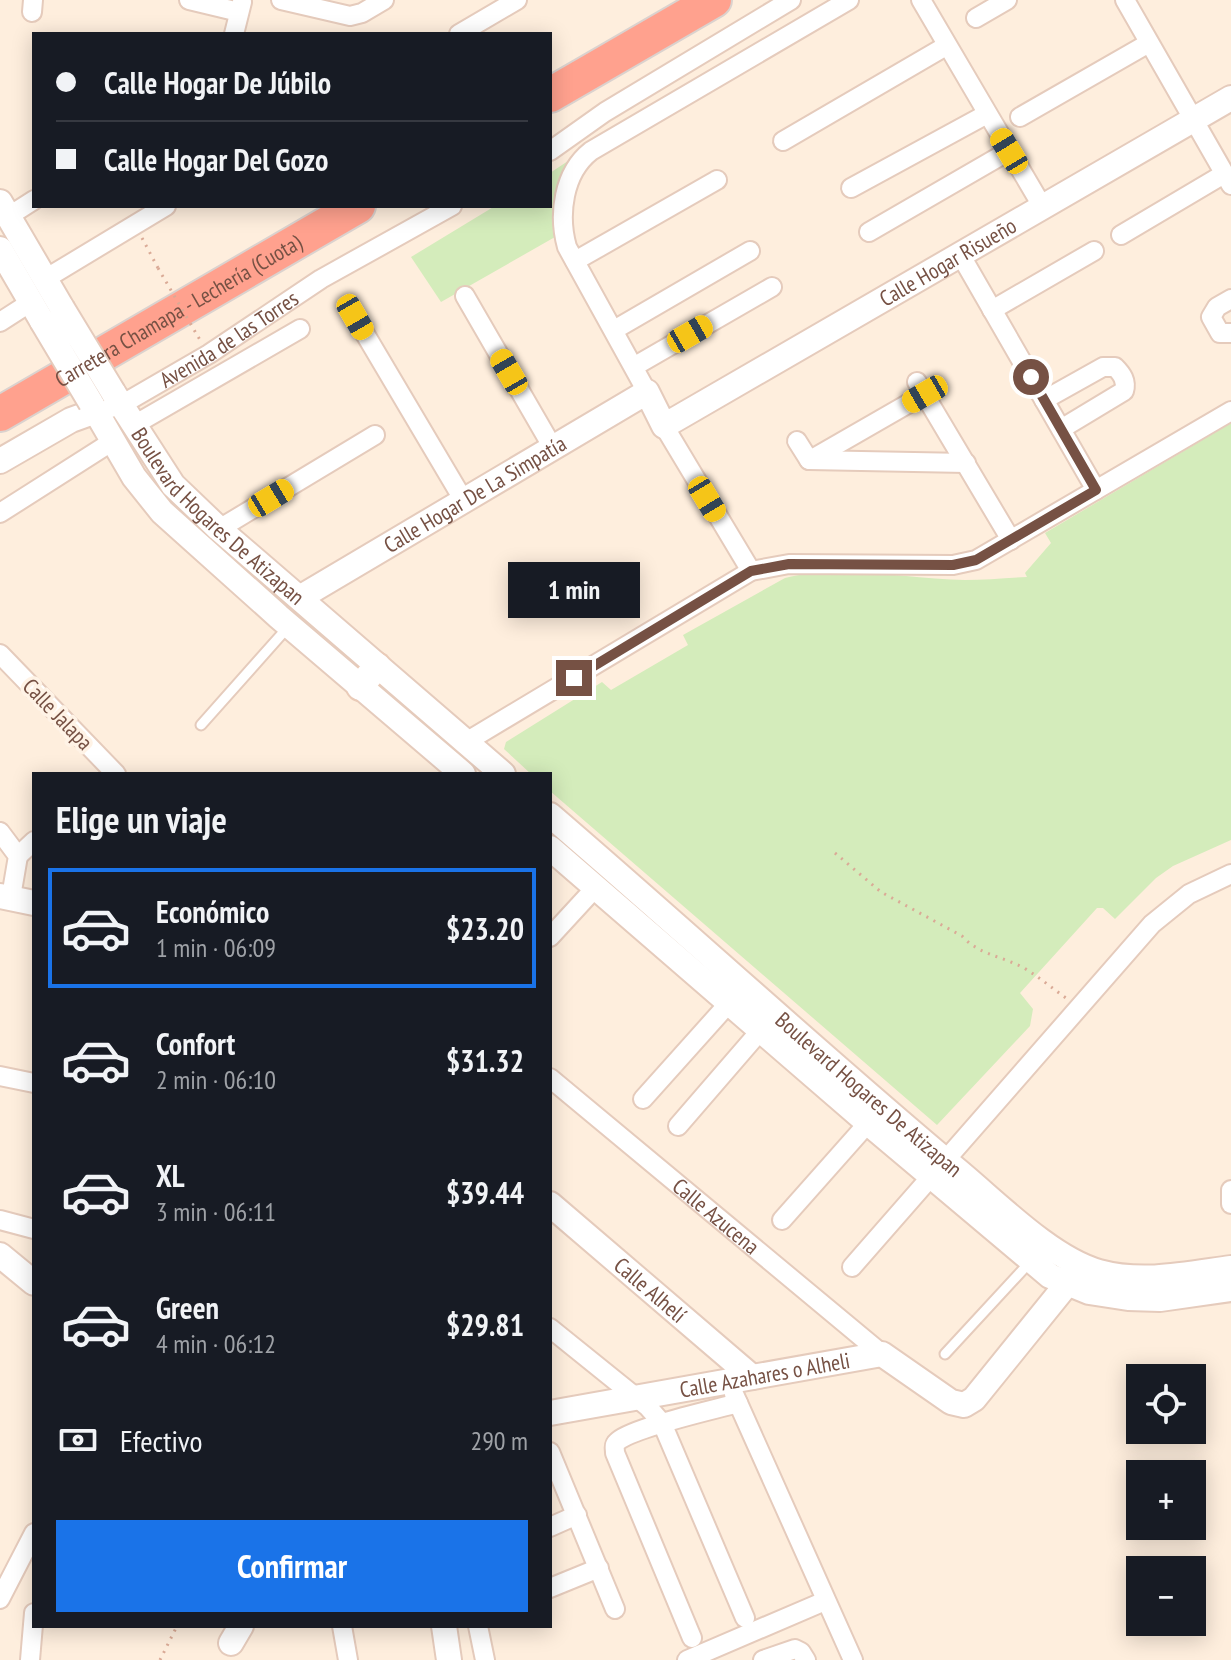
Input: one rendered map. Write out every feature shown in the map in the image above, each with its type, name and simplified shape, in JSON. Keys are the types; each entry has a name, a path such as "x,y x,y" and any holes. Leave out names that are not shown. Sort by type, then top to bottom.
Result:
{"highway":[{"path":"552,68 668,0"},
{"path":"552,94 714,0"},
{"name":"Carretera Chamapa - Lechería (Cuota)","path":"0,390 312,208"},
{"name":"Carretera Chamapa - Lechería (Cuota)","path":"0,414 355,208"}],"main road":[{"path":"360,687 377,666"}],"street":[{"path":"189,0 241,6 234,32"},
{"path":"281,0 350,16 384,0"},
{"path":"462,32 517,0"},
{"path":"552,150 605,112 791,0"},
{"path":"751,571 664,426 635,366 575,261 562,228 563,209 575,168 591,151 849,0"},
{"path":"921,0 1042,206"},
{"path":"976,18 1007,0"},
{"path":"1121,235 1228,179 1125,0"},
{"path":"1020,117 1149,43"},
{"path":"783,141 946,46"},
{"name":"Calle Hogar Risueño","path":"664,426 1231,98"},
{"path":"851,188 987,114"},
{"path":"869,232 1009,151"},
{"path":"575,261 717,180"},
{"path":"4,209 32,201"},
{"path":"45,279 163,208"},
{"name":"Avenida de las Torres","path":"0,461 71,420 111,407 209,354 321,279 448,208"},
{"name":"Boulevard Hogares De Atizapan","path":"4,209 45,279 45,310"},
{"name":"Boulevard Hogares De Atizapan","path":"0,249 111,407 173,485 219,529 501,772"},
{"path":"614,330 750,251"},
{"path":"992,310 1094,251"},
{"path":"960,254 1096,490"},
{"path":"635,366 772,287"},
{"path":"465,296 553,448"},
{"path":"1231,299 1217,307 1211,317 1220,333 1231,333"},
{"path":"0,322 45,310"},
{"path":"355,317 464,501"},
{"path":"111,407 300,329"},
{"path":"1044,400 1103,367 1115,367 1120,371 1126,385 1124,391 1061,429"},
{"path":"809,460 921,388 1011,540"},
{"name":"Calle Hogar De La Simpatía","path":"301,597 647,392"},
{"name":"Boulevard Hogares De Atizapan","path":"111,407 113,441 146,496 289,626 461,772"},
{"path":"466,742 751,571 789,564 953,565 976,560 1231,411"},
{"path":"219,529 375,435"},
{"path":"0,513 113,441"},
{"path":"797,441 809,460"},
{"path":"809,460 966,463"},
{"name":"Calle Jalapa","path":"0,654 114,772"},
{"name":"Boulevard Hogares De Atizapan","path":"552,817 938,1169 1050,1276 1089,1292 1160,1299 1231,1289"},
{"path":"0,832 18,856 15,898"},
{"path":"18,856 32,843"},
{"name":"Boulevard Hogares De Atizapan","path":"552,850 868,1123 1076,1264 1128,1277 1162,1278 1231,1268"},
{"path":"852,1267 1168,909 1189,894 1231,874"},
{"path":"552,935 596,887"},
{"path":"643,1099 729,1003"},
{"path":"678,1126 761,1030"},
{"path":"0,1076 32,1083"},
{"name":"Calle Azucena","path":"552,1080 882,1354"},
{"path":"782,1220 868,1123"},
{"path":"1231,1190 1231,1204"},
{"name":"Calle Alhelí","path":"552,1206 752,1377"},
{"path":"0,1220 32,1228"},
{"path":"0,1255 32,1281"},
{"path":"882,1354 951,1402 964,1405 974,1399 1067,1284"},
{"path":"552,1330 662,1423 762,1660 795,1649 806,1660"},
{"name":"Calle Azahares o Alheli","path":"552,1413 634,1398 732,1392 752,1377 882,1354"},
{"path":"692,1638 615,1453 615,1446 619,1440 732,1392 853,1660"},
{"path":"552,1460 615,1609"},
{"path":"552,1526 577,1515"},
{"path":"0,1599 32,1537"},
{"path":"552,1587 599,1568"},
{"path":"687,1660 747,1626 825,1601"},
{"path":"30,1660 33,1628"},
{"path":"342,1628 348,1660"},
{"path":"444,1628 449,1660"},
{"path":"478,1628 485,1660"}],"lane":[{"path":"201,725 289,626"},
{"path":"945,1354 1031,1261"}],"path":[{"path":"135,224 200,340"},
{"path":"835,853 881,892 962,936 970,945 990,956 1021,967 1079,1007"},
{"path":"160,1660 176,1628"}],"green space":[{"path":"568,161 555,237 441,302 411,257 492,208 552,208 552,172"},
{"path":"1231,423 1231,840 1173,866 1156,878 1115,919 1103,908 1097,908 1020,993 1033,1009 1030,1026 937,1125 552,793 552,772 529,772 504,749 506,742 602,682 611,690 688,645 683,635 785,578 828,572 965,580 1027,577 1025,573 1051,543 1045,533"}],"route":[{"path":"574,678 751,571 769,565 789,564 953,565 976,560 1096,490 1031,377"}]}
